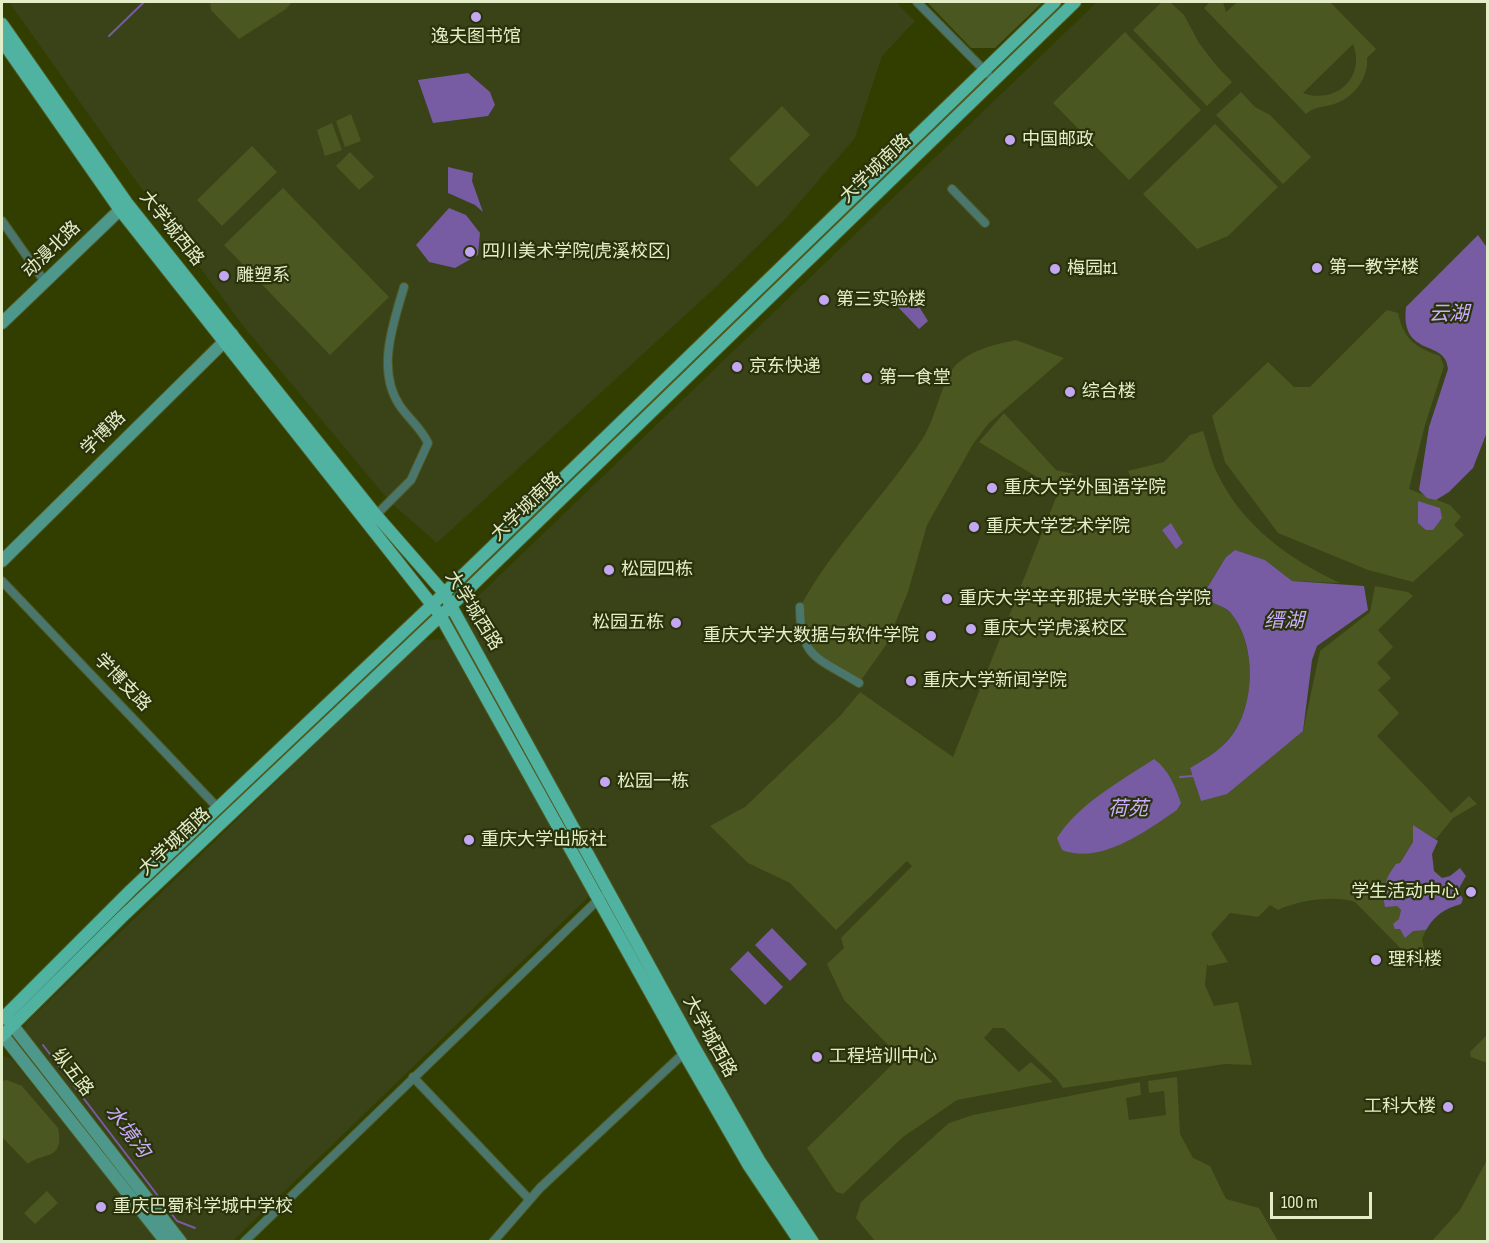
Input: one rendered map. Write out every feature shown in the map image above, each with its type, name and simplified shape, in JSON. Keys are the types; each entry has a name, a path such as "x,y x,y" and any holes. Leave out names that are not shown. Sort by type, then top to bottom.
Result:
{"main road":[{"name":"大学城南路","path":"5,1018 122,916 437,610 444,593 1055,2"},
{"name":"大学城南路","path":"2,1035 5,1018 130,890 437,610 452,605 1075,2"},
{"name":"大学城西路","path":"2,24 123,207"},
{"name":"大学城西路","path":"2,41 123,207 375,515 444,593 604,895 684,1053 749,1166 808,1241"},
{"name":"动漫北路","path":"2,323 123,207"},
{"name":"大学城西路","path":"229,337 437,610 808,1241"},
{"name":"学博路","path":"2,561 229,337"},
{"name":"纵五路","path":"5,1018 181,1242"},
{"name":"纵五路","path":"2,1035 166,1242"}],"street":[{"path":"917,2 984,71 995,79"},
{"path":"952,189 985,223"},
{"path":"2,221 45,282"},
{"path":"375,515 411,480 428,443 422,430 400,405 390,386 388,339 404,287"},
{"name":"学博支路","path":"2,581 218,808"},
{"path":"800,607 800,630 806,649 859,683"},
{"path":"244,1242 604,895"},
{"path":"493,1242 529,1199 684,1053"},
{"path":"413,1077 529,1199"}],"shaded area":[{"name":"四川美术学院(虎溪校区)","path":"9,2 896,2 915,21 882,56 855,138 787,217 716,287 437,543 390,502 244,327 128,170"},
{"path":"210,2 292,2 286,9 239,39 211,10"},
{"path":"927,2 1043,2 995,48 971,48"},
{"name":"重庆大学虎溪校区","path":"1097,2 1487,2 1487,1241 821,1241 762,1156 608,878 233,1241 188,1241 24,1033 25,1024 423,640 443,639 465,618 474,600"},
{"path":"1162,2 1170,2 1184,15 1199,43 1232,82 1207,106 1133,30"},
{"path":"1210,2 1223,2 1226,12 1237,2 1330,2 1376,49 1367,58 1363,79 1349,96 1337,103 1317,108 1306,114 1204,8","holes":["1353,44 1356,56 1352,77 1337,91 1315,96 1303,93"]},
{"path":"1125,32 1201,110 1129,180 1053,103"},
{"path":"1241,92 1255,107 1270,115 1311,157 1283,184 1216,115"},
{"path":"782,106 810,135 757,187 729,159"},
{"path":"351,114 361,141 345,147 336,121"},
{"path":"332,123 342,150 325,156 317,130"},
{"path":"1215,124 1278,187 1228,236 1197,249 1143,194"},
{"path":"252,146 277,172 222,226 197,200"},
{"path":"350,152 374,177 359,190 336,166"},
{"path":"283,188 389,297 330,355 224,245"},
{"path":"1387,310 1398,313 1407,336 1417,346 1440,356 1444,366 1425,425 1409,489 1450,505 1461,517 1454,525 1464,535 1413,582 1368,570 1278,533 1225,462 1212,416 1268,362 1294,387 1310,387"},
{"path":"1016,340 1064,358 988,424 973,444 927,525 908,592 886,645 859,683 806,649 800,607 828,563 923,438 954,367 975,352"},
{"path":"1004,413 1056,470 1074,474 1060,479 1052,486 979,442"},
{"path":"1203,431 1218,475 1228,493 1254,526 1303,564 1340,583 1291,581 1265,560 1235,550 1226,557 1201,598 1230,612 1239,625 1249,657 1249,693 1239,725 1230,738 1216,751 1190,768 1201,801 1303,731 1320,651 1370,612 1375,586 1408,592 1413,596 1378,630 1393,647 1377,663 1391,678 1378,690 1399,713 1377,736 1451,813 1469,796 1477,804 1453,818 1436,839 1413,826 1413,842 1400,863 1397,906 1401,910 1400,929 1426,930 1422,939 1427,964 1422,970 1355,902 1337,899 1316,900 1286,906 1278,910 1270,905 1258,917 1230,913 1211,934 1228,962 1209,966 1207,964 1205,985 1214,1006 1238,1002 1252,1065 1225,1064 1063,1088 1057,1079 1004,1028 993,1028 984,1038 1019,1072 1031,1062 1053,1082 957,1100 903,1137 843,1194 836,1192 807,1148 902,1055 898,1055 844,1000 827,964 844,948 841,938 912,866 907,861 836,930 790,883 748,863 710,826 745,807 840,716 860,692 953,757 1059,490 1083,480 1096,490 1112,489 1131,477 1128,471 1164,462 1190,435"},
{"path":"1487,1035 1487,1063 1471,1057 1470,1052"},
{"path":"4,1056 12,1059 158,1241 2,1242 2,1058"},
{"path":"1177,1077 1180,1134 1193,1158 1210,1166 1226,1199 1259,1208 1278,1241 875,1241 856,1218 861,1202 949,1123 973,1115 1140,1082 1141,1095 1126,1098 1129,1120 1166,1115 1164,1091 1149,1093 1148,1081"},
{"path":"7,1080 22,1086 58,1128 59,1139 55,1151 28,1164 2,1137 2,1081"},
{"path":"1487,1160 1487,1241 1432,1241 1460,1210"},
{"path":"47,1191 58,1203 35,1224 24,1213"}],"water":[{"path":"468,73 490,92 495,105 488,116 433,123 418,80"},
{"path":"448,167 473,173 472,181 483,212 475,205 448,193"},
{"path":"449,208 466,215 480,233 478,255 455,268 429,262 416,245"},
{"name":"云湖","path":"1478,235 1488,249 1487,432 1473,468 1449,492 1436,500 1427,498 1419,490 1429,427 1448,369 1440,354 1416,341 1410,334 1406,323 1406,307"},
{"path":"905,297 918,305 928,321 919,329 896,305"},
{"path":"1418,501 1440,508 1442,518 1433,530 1426,530 1418,523"},
{"path":"1171,523 1183,543 1176,549 1162,530"},
{"name":"缙湖","path":"1235,550 1265,560 1292,581 1364,586 1368,610 1317,646 1312,660 1303,731 1227,794 1201,801 1190,768 1216,751 1230,738 1239,725 1249,692 1249,657 1239,625 1230,612 1201,598 1226,557"},
{"name":"荷苑","path":"1154,759 1168,773 1174,785 1181,803 1177,810 1122,844 1092,853 1062,850 1057,838 1076,814 1101,794"},
{"path":"1413,825 1438,841 1432,854 1434,871 1442,878 1450,876 1460,868 1466,876 1458,890 1463,899 1461,904 1440,913 1426,930 1413,931 1405,938 1400,929 1395,929 1393,924 1399,919 1401,910 1397,906 1385,907 1384,895 1385,884 1390,874 1413,842"},
{"path":"772,928 807,964 790,981 755,945"},
{"path":"748,951 783,987 765,1005 730,969"}],"waterway":[{"path":"109,36 144,2"},
{"path":"1180,777 1193,776"},
{"name":"水境沟","path":"43,1045 177,1221 195,1228"}],"place":[{"name":"逸夫图书馆","path":"476,17"},
{"name":"中国邮政","path":"1010,140"},
{"name":"四川美术学院(虎溪校区)","path":"470,252"},
{"name":"第一教学楼","path":"1317,268"},
{"name":"梅园#1","path":"1055,269"},
{"name":"雕塑系","path":"224,276"},
{"name":"第三实验楼","path":"824,300"},
{"name":"京东快递","path":"737,367"},
{"name":"第一食堂","path":"867,378"},
{"name":"综合楼","path":"1070,392"},
{"name":"重庆大学外国语学院","path":"992,488"},
{"name":"重庆大学艺术学院","path":"974,527"},
{"name":"松园四栋","path":"609,570"},
{"name":"重庆大学辛辛那提大学联合学院","path":"947,599"},
{"name":"松园五栋","path":"676,623"},
{"name":"重庆大学虎溪校区","path":"971,629"},
{"name":"重庆大学大数据与软件学院","path":"931,636"},
{"name":"重庆大学新闻学院","path":"911,681"},
{"name":"松园一栋","path":"605,782"},
{"name":"重庆大学出版社","path":"469,840"},
{"name":"学生活动中心","path":"1471,892"},
{"name":"理科楼","path":"1376,960"},
{"name":"工程培训中心","path":"817,1057"},
{"name":"工科大楼","path":"1448,1107"},
{"name":"重庆巴蜀科学城中学校","path":"101,1207"}]}
